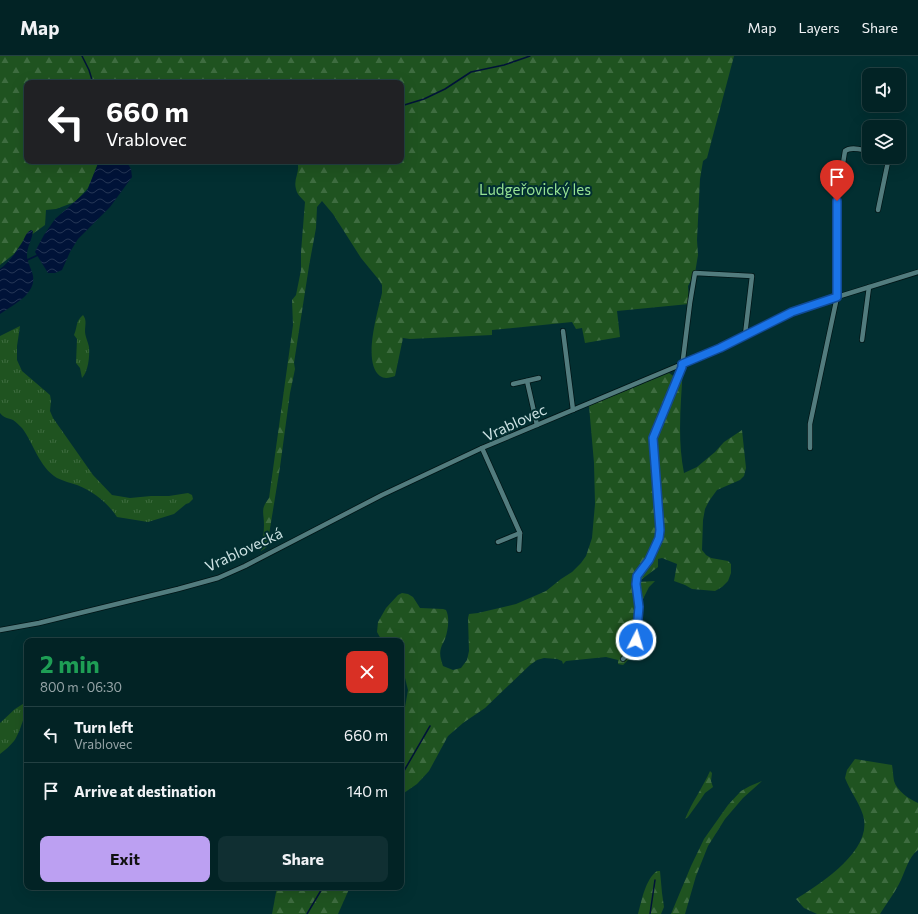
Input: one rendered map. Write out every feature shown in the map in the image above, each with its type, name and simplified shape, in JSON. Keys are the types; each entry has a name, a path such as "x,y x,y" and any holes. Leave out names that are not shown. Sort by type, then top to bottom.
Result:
{"street":[{"path":"810,448 810,424 837,297 837,201 845,151 847,148 862,150"},
{"path":"878,210 888,164"},
{"name":"Vrablovec","path":"520,533 482,448 711,352 792,312 918,272"},
{"path":"623,660 633,649 636,640 639,607 636,584 637,576 649,560 659,538 660,530 653,438 682,367 695,273 752,276 745,335"},
{"path":"862,340 869,287"},
{"path":"563,331 573,410"},
{"path":"513,384 539,378"},
{"path":"527,381 537,426"},
{"name":"Vrablovecká","path":"0,630 27,626 218,578 245,566 398,487 482,448"},
{"path":"498,542 520,533 519,550"}],"green space":[{"name":"Ludgeřovický les","path":"0,56 734,56 707,158 703,161 700,179 697,240 698,255 695,273 688,286 689,304 617,311 620,337 585,343 582,328 576,329 572,322 492,330 492,335 410,339 403,338 395,376 383,378 375,369 372,360 373,336 382,293 382,285 361,258 333,214 322,201 317,207 316,228 294,363 295,369 290,393 267,547 261,551 264,528 263,508 269,498 293,325 292,300 296,295 301,270 305,202 298,195 295,185 298,164 404,164 404,80 24,80 24,164 98,164 88,188 75,202 56,209 46,210 45,225 23,241 14,254 0,265"},
{"path":"83,315 89,355 87,368 82,378 80,368 76,363 77,339 74,335 78,322"},
{"path":"20,326 17,346 17,360 22,371 50,395 50,411 53,418 93,475 112,495 130,498 169,496 188,493 192,495 193,499 189,503 174,514 148,522 117,517 104,502 94,494 77,485 57,478 46,468 41,462 22,428 13,420 0,413 0,336"},
{"path":"683,367 680,434 684,473 697,467 715,452 724,442 742,430 746,468 744,476 740,480 717,490 705,509 703,520 702,550 711,558 728,561 731,564 731,573 728,581 715,591 692,589 674,581 677,564 662,558 658,559 658,567 638,582 655,581 649,587 642,601 639,638 633,655 623,665 618,664 618,660 606,657 566,661 563,664 562,661 557,659 544,658 537,660 485,708 463,723 448,736 429,771 417,784 404,793 404,713 408,690 404,674 404,638 380,638 377,632 378,622 386,608 398,595 402,593 413,597 420,608 446,610 448,624 445,640 440,650 441,659 443,666 453,670 461,668 467,660 469,651 469,614 516,604 546,591 572,572 586,556 592,538 595,504 594,463 589,406 669,373 678,379"},
{"path":"24,703 24,717 16,738 11,745 0,754 0,723 15,709"},
{"path":"855,759 892,765 894,781 898,788 907,797 918,803 918,850 912,857 897,888 880,914 817,914 804,908 796,899 831,875 853,853 861,841 864,828 863,815 845,778 847,770"},
{"path":"710,771 712,773 711,781 713,787 705,793 685,819 704,783"},
{"path":"762,781 743,798 725,819 708,846 696,876 685,914 671,914 704,839 728,805 741,791"},
{"path":"657,871 660,871 664,907 661,914 638,914 647,885"},
{"path":"276,890 349,890 338,914 272,914"}],"water":[{"path":"98,164 128,164 131,169 132,177 110,207 78,239 62,270 55,273 48,273 35,252 55,219 87,191"},
{"path":"31,230 33,231 27,255 33,276 31,288 17,303 0,314 0,269 13,256 22,244 27,233"}],"waterway":[{"path":"82,56 92,80"},
{"path":"404,105 424,99 445,89 471,72 504,65 530,56"},
{"path":"25,261 38,255"},
{"path":"404,771 430,726"},
{"path":"650,914 655,880"},
{"path":"307,914 321,890"}],"route":[{"path":"636,640 639,607 636,584 637,576 649,560 659,538 660,530 653,438 682,364 720,348 792,312 837,297 837,201"}]}
